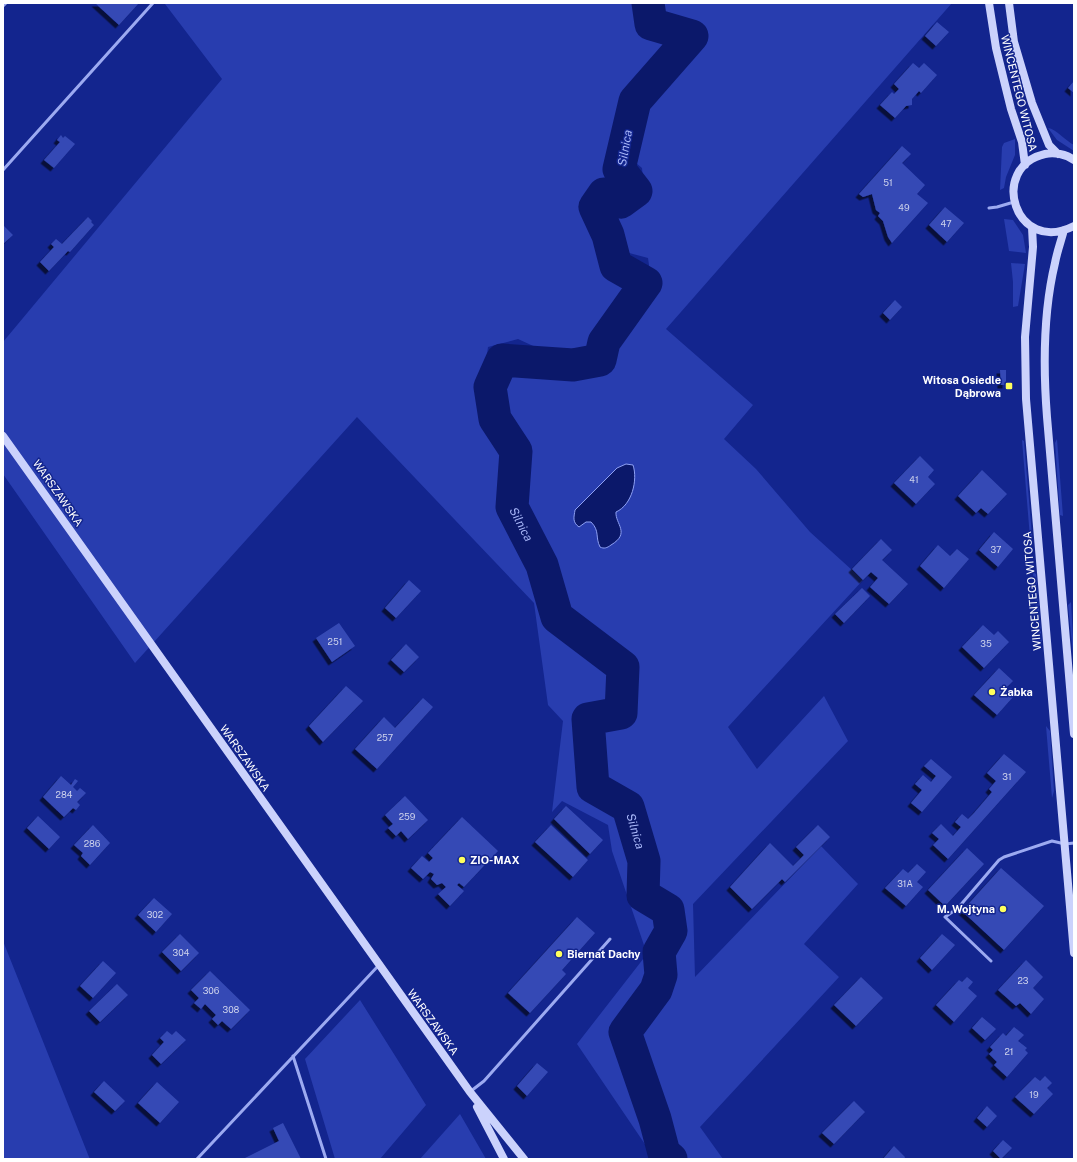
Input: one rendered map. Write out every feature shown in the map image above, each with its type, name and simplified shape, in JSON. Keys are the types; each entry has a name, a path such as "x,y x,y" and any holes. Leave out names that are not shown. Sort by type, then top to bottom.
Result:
{"main road":[{"name":"WINCENTEGO WITOSA","path":"988,3 996,48 1011,109 1022,142 1025,165"},
{"name":"WINCENTEGO WITOSA","path":"1009,3 1014,42 1032,103 1049,145 1058,154"},
{"path":"1074,160 1058,154 1040,155 1032,159 1019,173 1013,192 1014,202 1021,216 1032,227 1048,232 1064,230 1074,226"},
{"name":"WINCENTEGO WITOSA","path":"1032,227 1033,247 1025,337 1026,399 1074,953"},
{"path":"1064,230 1055,263 1051,288 1045,336 1044,366 1074,734"},
{"name":"WARSZAWSKA","path":"3,436 470,1092 524,1159"},
{"name":"WARSZAWSKA","path":"470,1092 504,1159"}],"lane":[{"path":"3,6 6,3"},
{"path":"3,170 153,3"},
{"path":"989,208 1014,202"},
{"path":"992,961 945,917 958,908 999,860 1052,841 1065,844 1074,843"},
{"path":"470,1092 484,1081 610,939"},
{"path":"197,1159 379,965"},
{"path":"293,1056 326,1159"}],"shaded area":[{"path":"643,3 647,24 686,38 629,101 610,138 611,170 627,177 630,191 605,186 590,205 605,238 611,269 633,270 639,287 612,321 592,352 555,356 518,339 488,347 481,399 491,427 509,445 506,507 515,497 525,464 523,437 501,416 499,394 505,361 514,358 557,371 601,364 638,310 651,279 648,258 618,250 615,230 606,207 631,206 644,192 642,168 629,157 624,138 640,105 678,68 699,35 690,22 657,11 656,3 952,3 666,329 753,405 724,439 756,469 810,532 863,580 728,727 757,769 824,696 848,741 693,904 695,977 821,846 858,884 804,944 839,977 700,1127 723,1159 655,1159 577,1044 647,954 612,851 608,825 562,801 552,812 563,721 548,705 534,603 357,417 135,663 3,474 3,342 222,79 165,4"},
{"path":"1048,128 1074,145 1074,151 1057,140"},
{"path":"1015,139 1015,155 1006,177 1004,188 1000,190 1002,147 1004,143"},
{"path":"1004,219 1013,220 1023,235 1026,253 1009,251"},
{"path":"1011,263 1025,264 1018,306 1013,307 1013,282"},
{"path":"1057,439 1063,516 1060,515 1055,443"},
{"path":"1022,440 1024,441 1032,535 1030,538"},
{"path":"626,464 633,465 635,478 630,498 622,509 616,512 621,528 620,536 617,541 608,547 601,548 596,528 591,522 586,522 579,527 575,523 575,510 617,468"},
{"path":"1033,572 1036,574 1042,644 1039,648"},
{"path":"1071,602 1074,654 1068,605"},
{"path":"1046,726 1050,731 1054,791 1052,798"},
{"path":"3,941 89,1157 90,1159 3,1159"},
{"path":"360,1000 426,1105 380,1159 335,1159 305,1059"},
{"path":"460,1114 486,1159 420,1159"}],"building":[{"path":"95,3 139,3 119,25"},
{"path":"937,22 949,32 936,46 925,36"},
{"path":"913,63 919,68 924,63 937,75 921,93 919,91 912,99 912,105 906,106 895,118 880,105 892,92 894,94 899,89 894,84"},
{"path":"1074,81 1074,93 1068,88"},
{"path":"61,135 63,138 65,136 75,144 54,168 44,160 60,142 57,140"},
{"path":"902,146 911,154 902,163 925,185 917,194 928,203 892,243 888,237 883,221 878,216 880,213 876,210 872,194 863,197 859,194"},
{"path":"945,207 964,223 947,242 929,225"},
{"path":"88,217 94,225 70,252 68,251 49,271 40,262 54,247 51,244 56,239 62,244"},
{"path":"4,226 13,235 3,244 3,227"},
{"path":"895,300 902,307 890,320 883,313"},
{"path":"1000,370 1006,370 1006,385 1001,385"},
{"path":"920,456 934,470 928,477 935,484 916,504 894,483"},
{"path":"982,470 1007,494 988,514 981,508 976,513 958,496"},
{"path":"994,532 1013,549 998,567 979,550"},
{"path":"881,539 892,550 882,560 908,584 889,604 870,587 878,578 871,572 863,580 852,569"},
{"path":"938,545 950,556 957,549 969,559 944,588 920,566"},
{"path":"409,580 421,591 396,618 385,608"},
{"path":"862,588 870,596 844,623 835,614"},
{"path":"339,623 355,646 332,662 316,638"},
{"path":"983,625 994,635 998,631 1009,642 984,668 962,647"},
{"path":"406,644 419,657 404,672 391,660"},
{"name":"Żabka","path":"999,668 1013,681 1005,689 1013,697 997,715 974,695"},
{"path":"346,686 363,701 323,742 309,726"},
{"path":"423,698 433,707 377,769 355,749 384,717 395,728"},
{"path":"1004,754 1026,772 948,859 933,845 939,839 932,833 941,824 953,836 961,827 955,822 962,814 968,819 974,813 992,792 989,789 996,781 987,773"},
{"path":"931,759 952,777 922,812 911,803 922,790 915,784 923,775 931,782 936,776 924,766"},
{"path":"61,776 71,785 75,779 78,781 73,787 77,791 80,788 86,793 77,802 80,805 76,810 73,808 64,817 43,797"},
{"path":"405,796 428,820 408,839 401,831 396,836 388,828 393,824 385,815"},
{"path":"566,806 603,840 590,854 554,819"},
{"path":"38,816 60,837 49,849 27,828"},
{"path":"462,817 498,851 464,887 459,883 457,885 464,891 450,906 438,894 446,887 442,883 437,885 431,879 434,874 430,872 423,879 411,868 422,856 429,862 433,858 428,853"},
{"path":"93,825 110,843 90,865 81,856 83,853 74,845"},
{"path":"551,825 588,860 573,877 535,842"},
{"path":"818,825 830,837 785,882 782,879 752,909 730,887 770,843 793,866 804,855 796,847"},
{"path":"967,848 984,864 945,906 928,890"},
{"path":"917,864 926,872 917,882 923,887 906,906 885,888 903,869 908,873"},
{"name":"M. Wojtyna","path":"1001,868 1044,906 1004,950 962,911"},
{"path":"154,898 172,914 156,932 138,915"},
{"path":"577,917 595,933 562,970 566,974 530,1013 508,993"},
{"path":"180,934 199,953 181,971 162,952"},
{"path":"942,934 955,945 932,970 920,958"},
{"path":"1026,960 1043,977 1033,988 1044,999 1031,1014 1020,1003 1016,1006 998,990"},
{"path":"103,961 116,973 93,998 80,986"},
{"path":"210,971 250,1010 231,1029 222,1021 218,1025 212,1019 216,1015 205,1004 201,1009 194,1003 199,998 191,990"},
{"path":"861,977 883,998 856,1026 834,1005"},
{"path":"967,977 973,982 968,988 977,996 954,1022 936,1005 959,980 962,982"},
{"path":"117,984 128,995 100,1022 89,1011"},
{"path":"982,1017 996,1029 985,1040 972,1028"},
{"path":"1014,1027 1024,1035 1018,1041 1027,1048 1025,1050 1028,1053 1007,1077 994,1065 997,1062 989,1054 993,1050 990,1047 1003,1033 1006,1036"},
{"path":"167,1031 172,1035 176,1031 186,1040 161,1064 152,1055 164,1042 160,1038"},
{"path":"537,1063 548,1072 527,1096 517,1086"},
{"path":"1045,1076 1052,1083 1047,1088 1053,1094 1034,1114 1015,1097 1035,1077 1040,1081"},
{"path":"104,1081 125,1101 115,1111 94,1092"},
{"path":"157,1082 179,1102 160,1123 138,1103"},
{"path":"854,1101 865,1112 834,1144 822,1133"},
{"path":"987,1106 997,1116 987,1127 977,1118"},
{"path":"283,1123 301,1159 243,1159 279,1141 273,1128"},
{"path":"1003,1140 1012,1148 1001,1159 993,1151"},
{"path":"894,1146 905,1157 904,1159 883,1159"}],"waterway":[{"name":"Silnica","path":"648,3 651,24 692,36 635,101 619,169 636,191 621,202 604,194 595,207 608,235 616,266 646,283 604,342 600,360 573,365 502,360 490,387 495,419 516,451 512,507 542,565 557,617 623,667 621,713 588,719 593,787 628,807 644,861 643,895 668,910 671,931 659,952 661,975 656,990 625,1032 655,1119 664,1153 671,1159"}],"place":[{"name":"Witosa Osiedle Dąbrowa","path":"1009,386"},
{"name":"Żabka","path":"992,692"},
{"name":"ZIO-MAX","path":"462,860"},
{"name":"M. Wojtyna","path":"1003,909"},
{"name":"Biernat Dachy","path":"559,954"}]}
